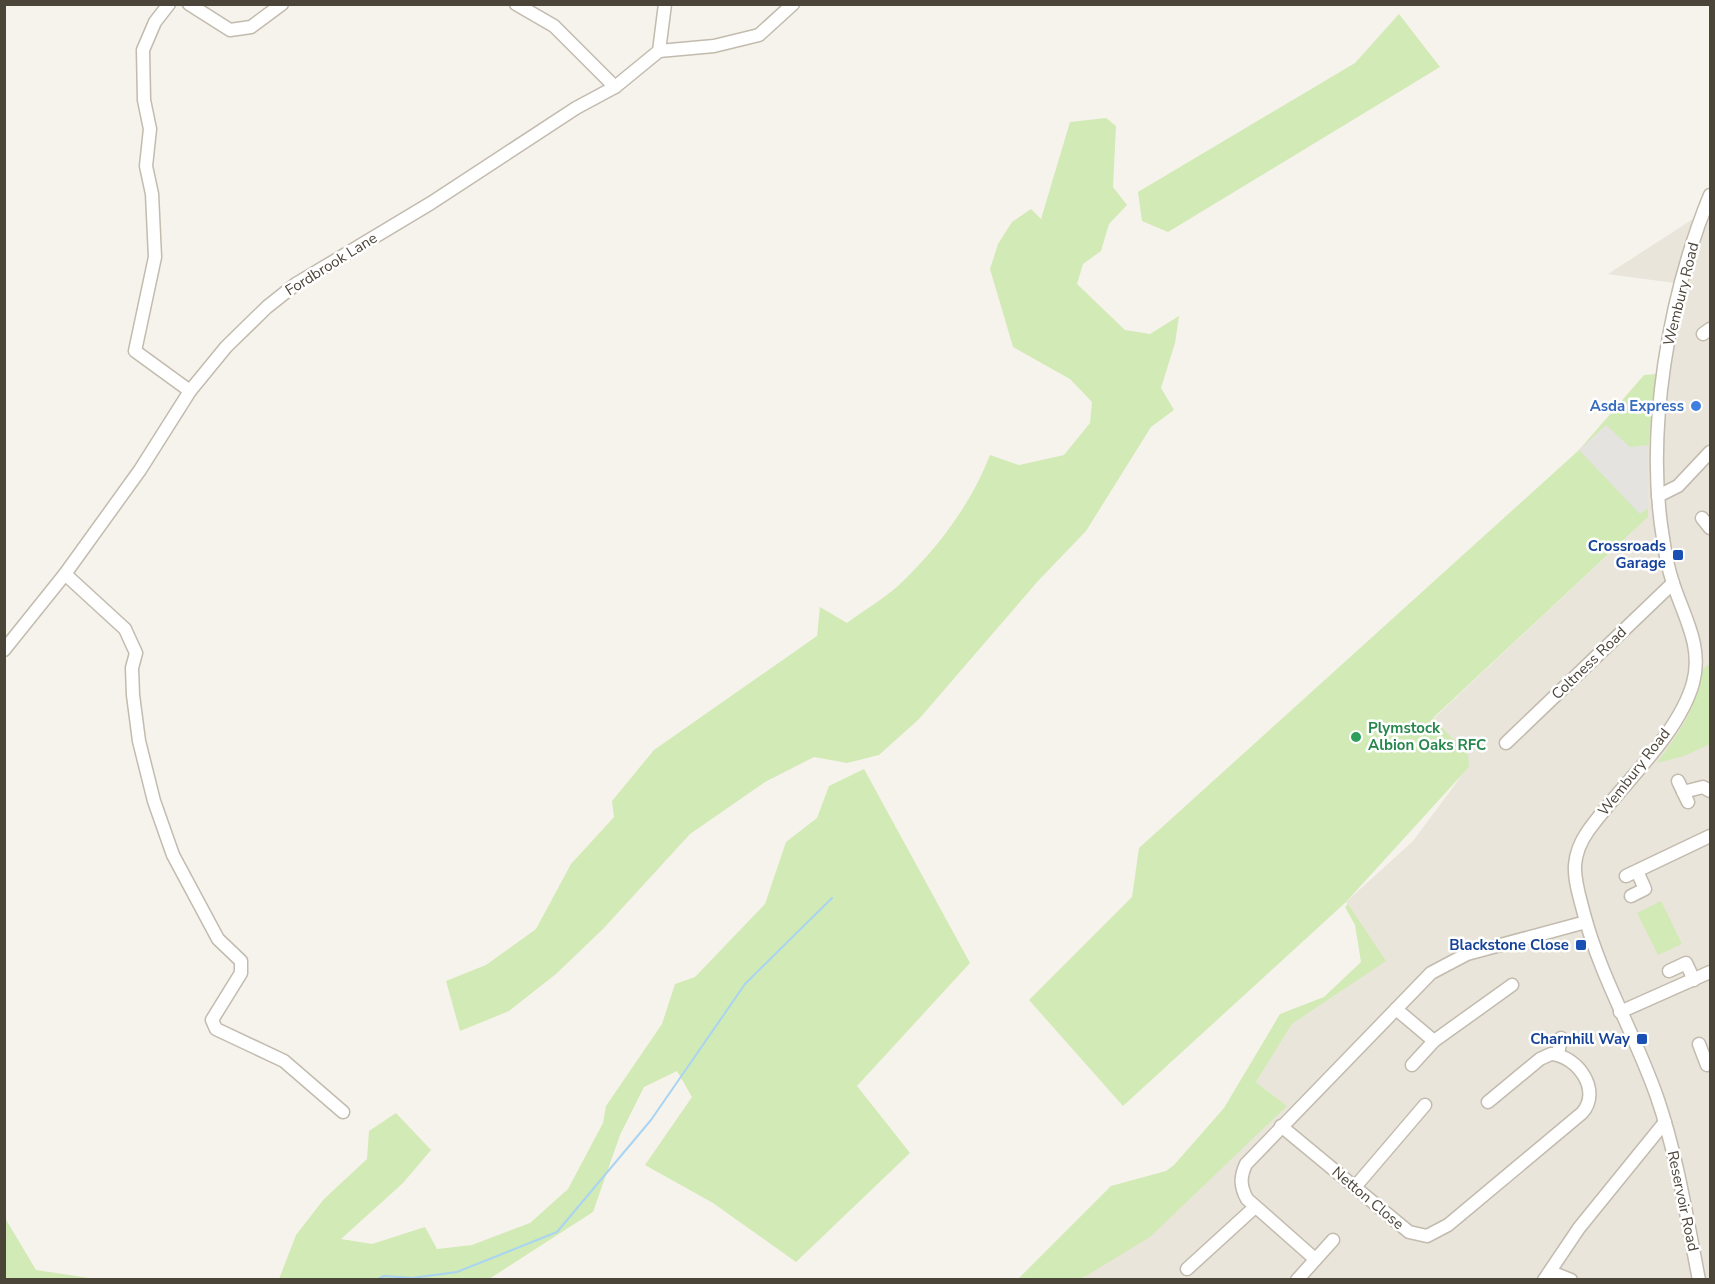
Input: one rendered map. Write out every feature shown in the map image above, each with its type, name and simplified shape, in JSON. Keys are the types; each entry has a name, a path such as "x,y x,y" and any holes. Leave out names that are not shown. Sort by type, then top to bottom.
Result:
{"street":[{"path":"169,4 155,22 143,50 144,100 150,129 146,166 152,194 155,257 135,351 190,391"},
{"path":"189,4 230,30 251,27 282,4"},
{"path":"516,4 554,26 615,87"},
{"path":"665,4 659,51 714,46 759,35 793,4"},
{"name":"Fordbrook Lane","path":"4,650 65,574 140,470 190,391 226,347 267,307 296,284 431,203 576,108 615,87 659,51"},
{"name":"Wembury Road","path":"1665,1122 1586,922 1576,877 1580,843 1666,734 1694,681 1697,656 1694,640 1673,583 1662,537 1657,462 1663,370 1685,271 1710,195"},
{"path":"1658,496 1678,486 1710,452"},
{"path":"65,574 125,629 136,653 132,668 133,695 139,741 154,801 173,855 218,939 241,961 241,973 212,1020 216,1029 284,1061 343,1112"},
{"name":"Coltness Road","path":"1506,743 1673,583"},
{"path":"1683,792 1703,787 1710,791"},
{"path":"1631,896 1645,889 1632,874 1710,836"},
{"path":"1315,1259 1255,1207 1241,1188 1241,1175 1246,1164 1431,973 1446,963 1493,946 1586,922"},
{"path":"1669,971 1686,963 1695,980"},
{"path":"1620,1012 1710,972"},
{"path":"1412,1065 1434,1041 1478,1003 1512,985"},
{"path":"1396,1009 1434,1041"},
{"path":"1488,1102 1501,1097 1540,1059 1551,1054 1558,1054 1561,1038"},
{"name":"Netton Close","path":"1281,1126 1408,1232 1418,1236 1437,1232 1484,1187 1589,1105 1591,1094 1588,1083 1569,1059 1558,1054"},
{"path":"1355,1187 1419,1120 1425,1105"},
{"path":"1571,1280 1547,1276 1579,1228 1640,1156 1665,1122"},
{"name":"Reservoir Road","path":"1665,1122 1699,1280"},
{"path":"1640,1156 1652,1148 1672,1152"},
{"path":"1195,1266 1255,1207"},
{"path":"1298,1280 1333,1240"}],"shaded area":[{"path":"1710,211 1710,1279 1081,1280 1287,1106 1256,1082 1292,1024 1385,961 1346,902 1413,841 1468,767 1433,719 1648,517 1648,445 1658,359 1674,283 1608,274 1696,217"},
{"path":"1606,425 1630,447 1648,445 1648,508 1640,514 1579,450"}],"green space":[{"path":"1399,14 1440,67 1168,232 1142,221 1138,192 1355,63"},
{"path":"1106,118 1116,126 1113,187 1127,205 1109,224 1101,251 1083,264 1077,284 1125,330 1150,334 1179,316 1175,343 1161,388 1174,410 1151,427 1086,531 1038,581 919,719 879,755 847,763 814,757 765,782 690,834 603,929 556,974 509,1011 460,1031 446,981 486,965 536,929 571,864 614,817 612,801 654,750 817,636 820,607 847,623 894,589 927,556 952,524 973,491 990,455 1019,465 1064,455 1090,423 1092,402 1070,379 1013,347 990,269 998,244 1012,222 1031,209 1041,219 1070,122"},
{"name":"Plymstock Albion Oaks RFC","path":"1656,374 1648,449 1648,517 1433,718 1468,755 1469,767 1346,902 1123,1106 1029,1000 1132,897 1139,848 1579,450 1644,375"},
{"path":"1710,664 1710,744 1684,756 1657,763 1686,720 1696,697 1702,670"},
{"path":"864,769 970,963 857,1086 910,1153 796,1262 713,1203 645,1165 692,1097 677,1071 644,1087 620,1135 593,1212 489,1279 279,1279 296,1235 324,1199 367,1159 369,1131 396,1113 431,1150 403,1183 341,1239 372,1244 425,1227 437,1249 472,1245 530,1223 568,1189 603,1123 606,1106 662,1024 675,984 695,977 765,904 786,842 817,818 829,786"},
{"path":"1661,901 1682,944 1658,955 1637,913"},
{"path":"1348,904 1386,961 1292,1024 1256,1082 1287,1106 1150,1237 1081,1279 1018,1279 1111,1186 1166,1171 1174,1165 1224,1108 1280,1014 1324,997 1361,962 1355,925 1345,907"},
{"path":"5,1218 36,1270 96,1279 5,1279"}],"waterway":[{"path":"376,1280 384,1276 412,1278 457,1272 557,1232 651,1120 745,984 832,898"}],"place":[{"name":"Asda Express","path":"1696,406"},
{"name":"Crossroads Garage","path":"1678,555"},
{"name":"Plymstock Albion Oaks RFC","path":"1356,737"},
{"name":"Blackstone Close","path":"1581,945"},
{"name":"Charnhill Way","path":"1642,1039"}]}
